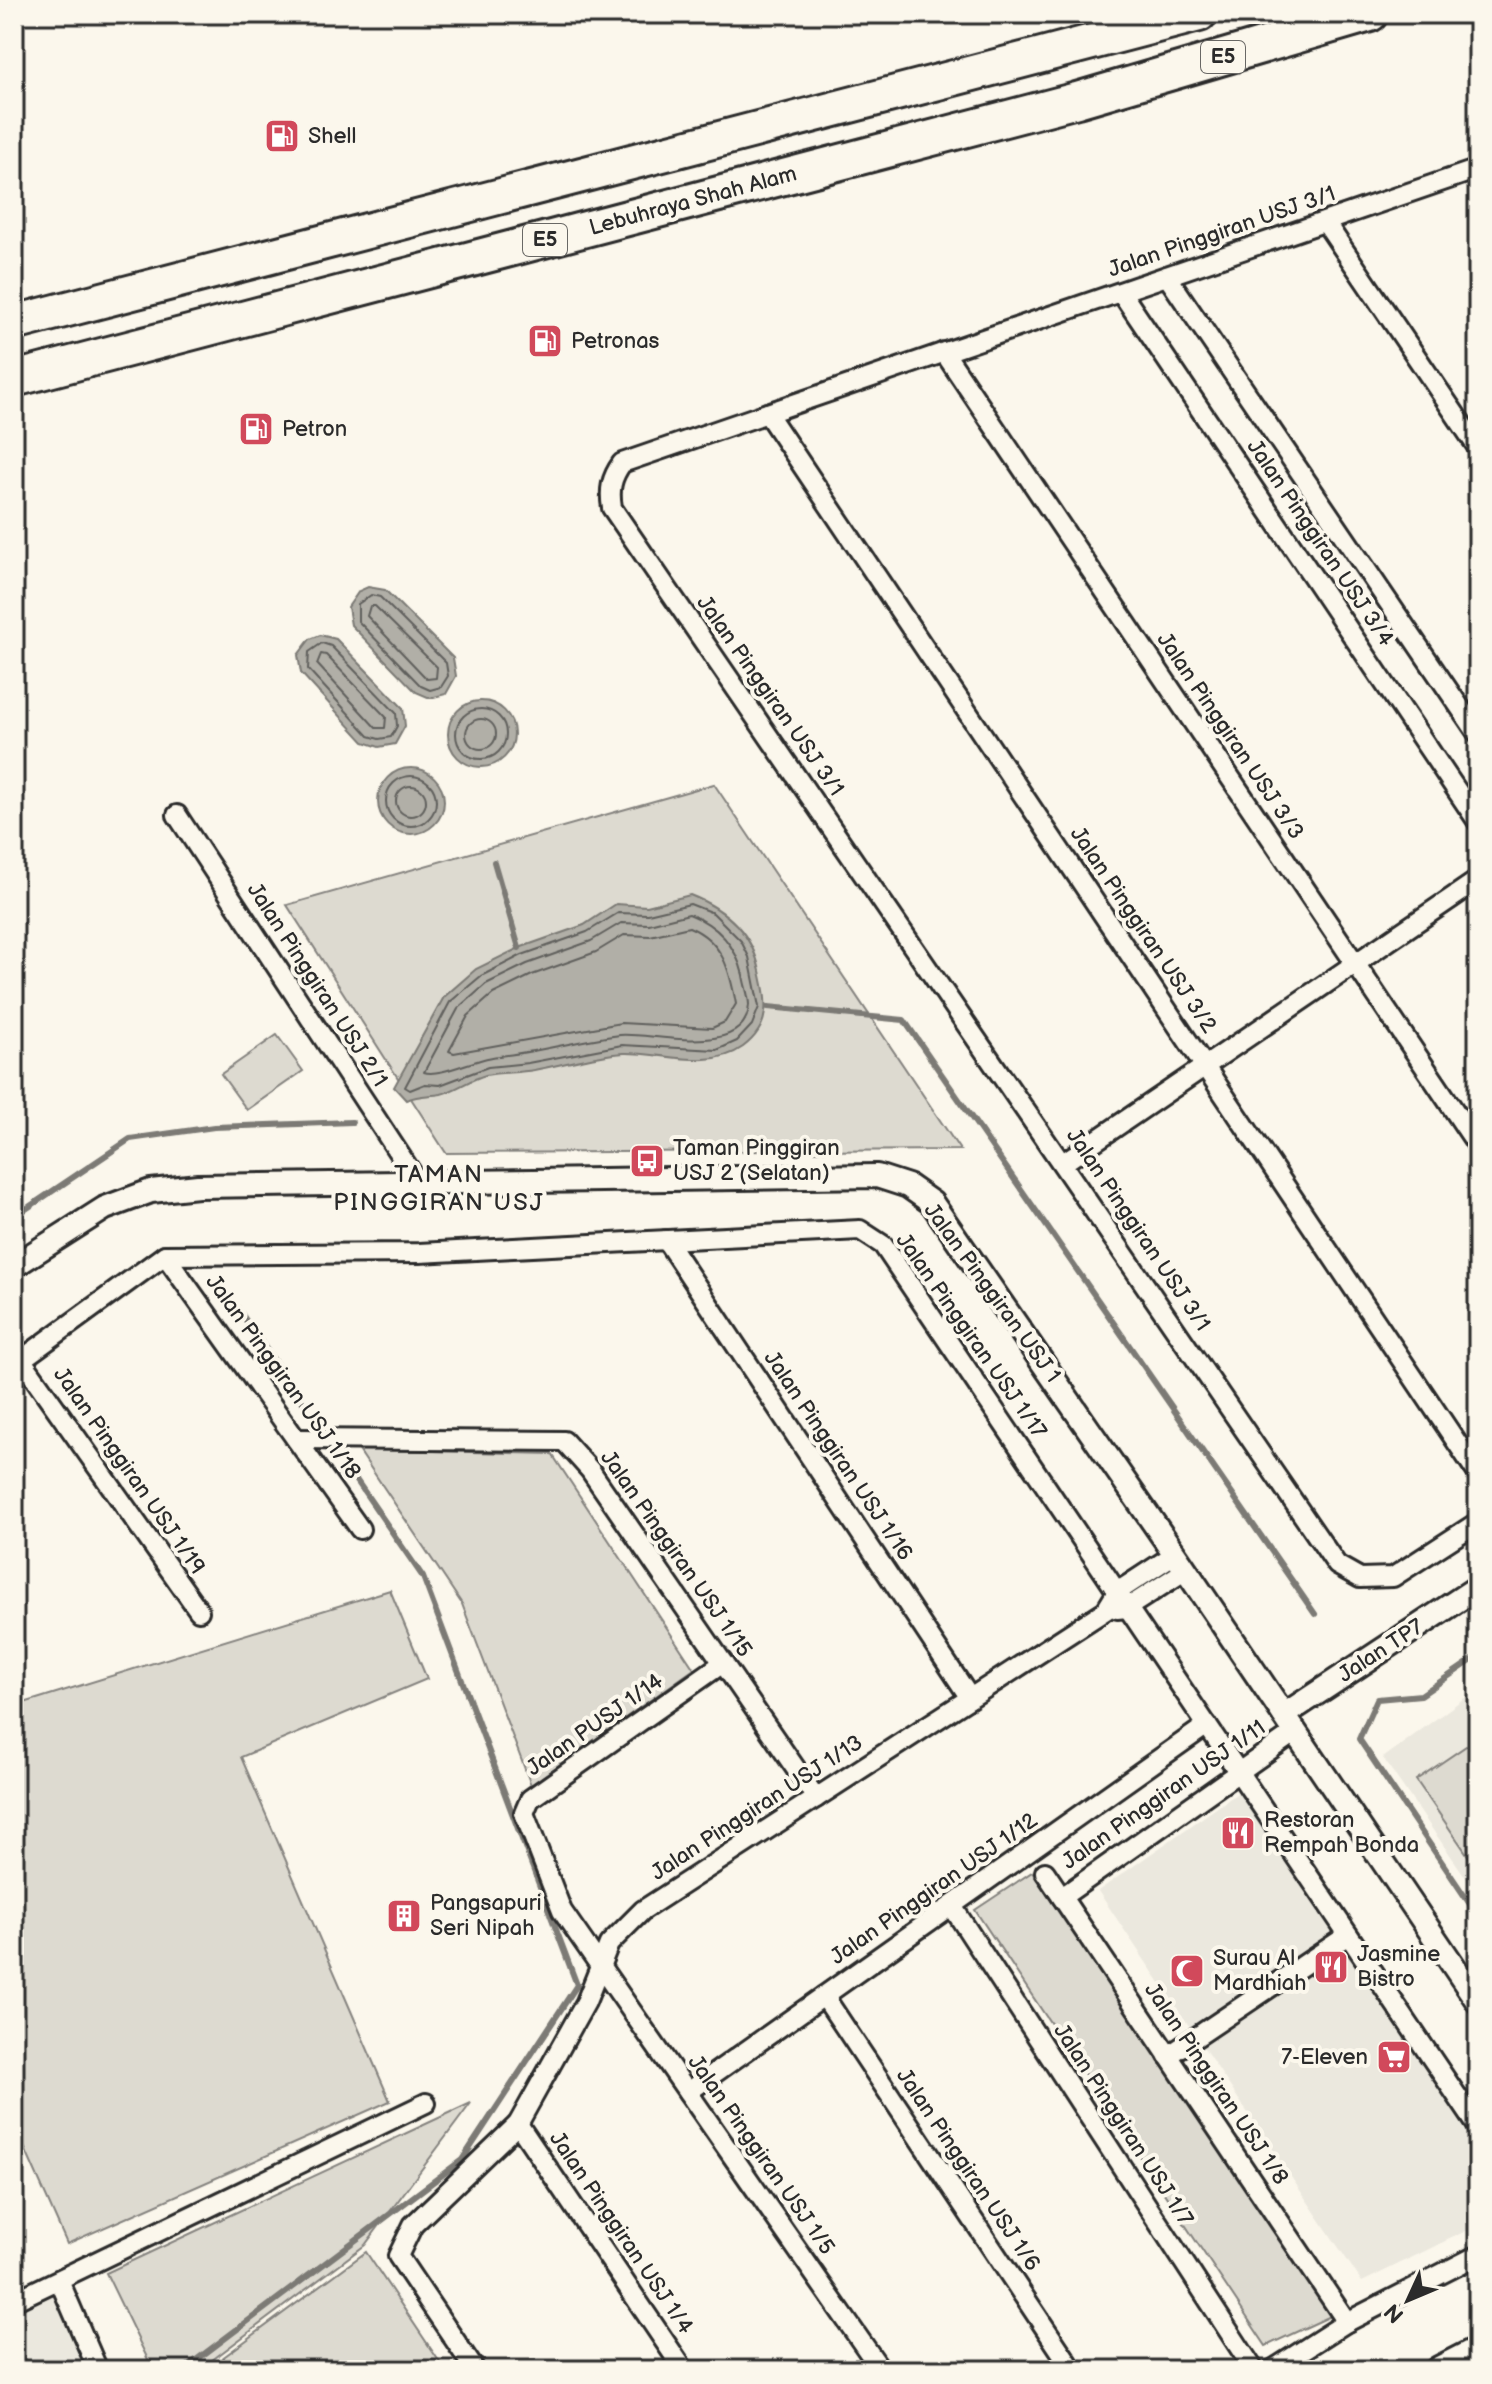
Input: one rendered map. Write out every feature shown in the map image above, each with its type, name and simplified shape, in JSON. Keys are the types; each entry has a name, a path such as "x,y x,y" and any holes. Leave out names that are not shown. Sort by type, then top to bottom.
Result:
{"highway":[{"name":"E5","path":"14,323 1199,14"},
{"name":"Lebuhraya Shah Alam","path":"14,379 1062,104 1370,14"}],"main road":[{"path":"1439,2370 1478,2350"}],"street":[{"name":"Jalan Pinggiran USJ 3/1","path":"1478,169 622,463 611,481 612,508 1337,1565 1360,1578 1393,1577 1478,1522"},
{"path":"1325,222 1478,448"},
{"name":"Jalan Pinggiran USJ 3/4","path":"1167,276 1478,734"},
{"name":"Jalan Pinggiran USJ 3/4","path":"1121,292 1478,822"},
{"name":"Jalan Pinggiran USJ 3/3","path":"944,352 1478,1146"},
{"name":"Jalan Pinggiran USJ 3/2","path":"767,413 1478,1474"},
{"name":"Jalan Pinggiran USJ 2/1","path":"177,815 417,1181"},
{"path":"1063,1163 1478,880"},
{"name":"Jalan Pinggiran USJ 1","path":"14,1266 105,1208 151,1191 198,1186 877,1176 908,1186 932,1203 1478,2002"},
{"name":"Jalan Pinggiran USJ 1/17","path":"165,1255 419,1253 860,1230 883,1245 1478,2127"},
{"name":"Jalan Pinggiran USJ 1/16","path":"666,1240 970,1698"},
{"path":"17,1362 165,1255"},
{"name":"Jalan Pinggiran USJ 1/18","path":"165,1255 360,1529"},
{"name":"Jalan Pinggiran USJ 1/19","path":"17,1362 199,1611"},
{"name":"Jalan Pinggiran USJ 1/15","path":"296,1439 564,1441 590,1470 816,1798"},
{"name":"Jalan Pinggiran USJ 1/13","path":"475,2370 398,2256 413,2225 518,2124 586,2002 609,1944 643,1910 1106,1610 1117,1592 1180,1562"},
{"name":"Jalan Pinggiran USJ 1/13","path":"1106,1610 1127,1608 1180,1562"},
{"name":"Jalan TP7","path":"1289,1724 1478,1587"},
{"name":"Jalan PUSJ 1/14","path":"601,1967 562,1911 524,1813 530,1799 723,1663"},
{"name":"Jalan Pinggiran USJ 1/11","path":"1062,1897 1238,1772 1289,1724"},
{"name":"Jalan Pinggiran USJ 1/12","path":"688,2092 1207,1725"},
{"name":"Jalan Pinggiran USJ 1/8","path":"1045,1872 1347,2322"},
{"name":"Jalan Pinggiran USJ 1/7","path":"952,1906 1254,2370"},
{"path":"1168,2056 1348,1935"},
{"name":"Jalan Pinggiran USJ 1/5","path":"601,1967 881,2370"},
{"name":"Jalan Pinggiran USJ 1/6","path":"824,1996 1073,2370"},
{"path":"14,2301 426,2103"},
{"name":"Jalan Pinggiran USJ 1/4","path":"518,2124 684,2370"},
{"path":"1272,2370 1347,2322 1478,2255"},
{"path":"59,2280 98,2370"}],"shaded area":[{"path":"714,784 960,1150 446,1153 287,905"},
{"path":"277,1035 303,1071 247,1110 221,1074"},
{"path":"358,1449 552,1454 694,1669 531,1785 462,1604"},
{"path":"390,1590 427,1679 241,1757 390,2101 67,2244 14,2124 14,1706"},
{"path":"1478,1688 1478,1895 1383,1758"},
{"path":"1478,1738 1478,1870 1416,1780"},
{"path":"1239,1792 1478,2148 1478,2225 1362,2282 1098,1891"},
{"path":"1032,1872 1333,2315 1266,2346 975,1910"},
{"path":"471,2103 365,2245 199,2370 153,2370 106,2273"},
{"path":"366,2252 445,2370 206,2370"},
{"path":"55,2289 90,2370 14,2370 14,2308"}],"water":[{"path":"368,587 385,590 453,658 456,676 446,694 430,698 416,692 351,625 348,607 359,591"},
{"path":"320,635 336,639 403,708 405,726 395,744 379,747 364,742 301,673 298,655 310,639"},
{"path":"481,701 494,704 504,711 511,721 514,734 511,747 504,757 494,764 481,767 468,764 458,757 451,747 448,734 451,721 458,711 468,704"},
{"path":"411,768 424,771 434,778 441,788 444,801 441,814 434,824 424,831 411,834 398,831 388,824 381,814 378,801 381,788 388,778 398,771"},
{"path":"690,895 715,907 736,924 756,957 765,1012 759,1030 743,1047 716,1058 701,1059 638,1053 601,1056 534,1070 486,1075 441,1094 406,1100 394,1087 444,997 476,969 519,948 584,925 616,904 647,906"}],"waterway":[{"path":"494,862 519,948"},
{"path":"768,1007 904,1020 1315,1614"},
{"path":"14,1217 130,1139 214,1127 352,1122"},
{"path":"222,1286 309,1411"},
{"path":"183,2370 462,2160 577,1985 423,1577 335,1449"},
{"path":"1478,1656 1421,1695 1377,1699 1359,1739 1478,1916"}],"place":[{"name":"Shell","path":"282,136"},
{"name":"Petronas","path":"545,341"},
{"name":"Petron","path":"256,429"},
{"name":"Taman Pinggiran USJ 2 (Selatan)","path":"647,1161"},
{"name":"Restoran Rempah Bonda","path":"1238,1833"},
{"name":"Pangsapuri Seri Nipah","path":"404,1916"},
{"name":"Jasmine Bistro","path":"1331,1967"},
{"name":"Surau Al Mardhiah","path":"1187,1971"},
{"name":"7-Eleven","path":"1394,2057"}],"district":[{"name":"TAMAN PINGGIRAN USJ","path":"439,1188"}]}
